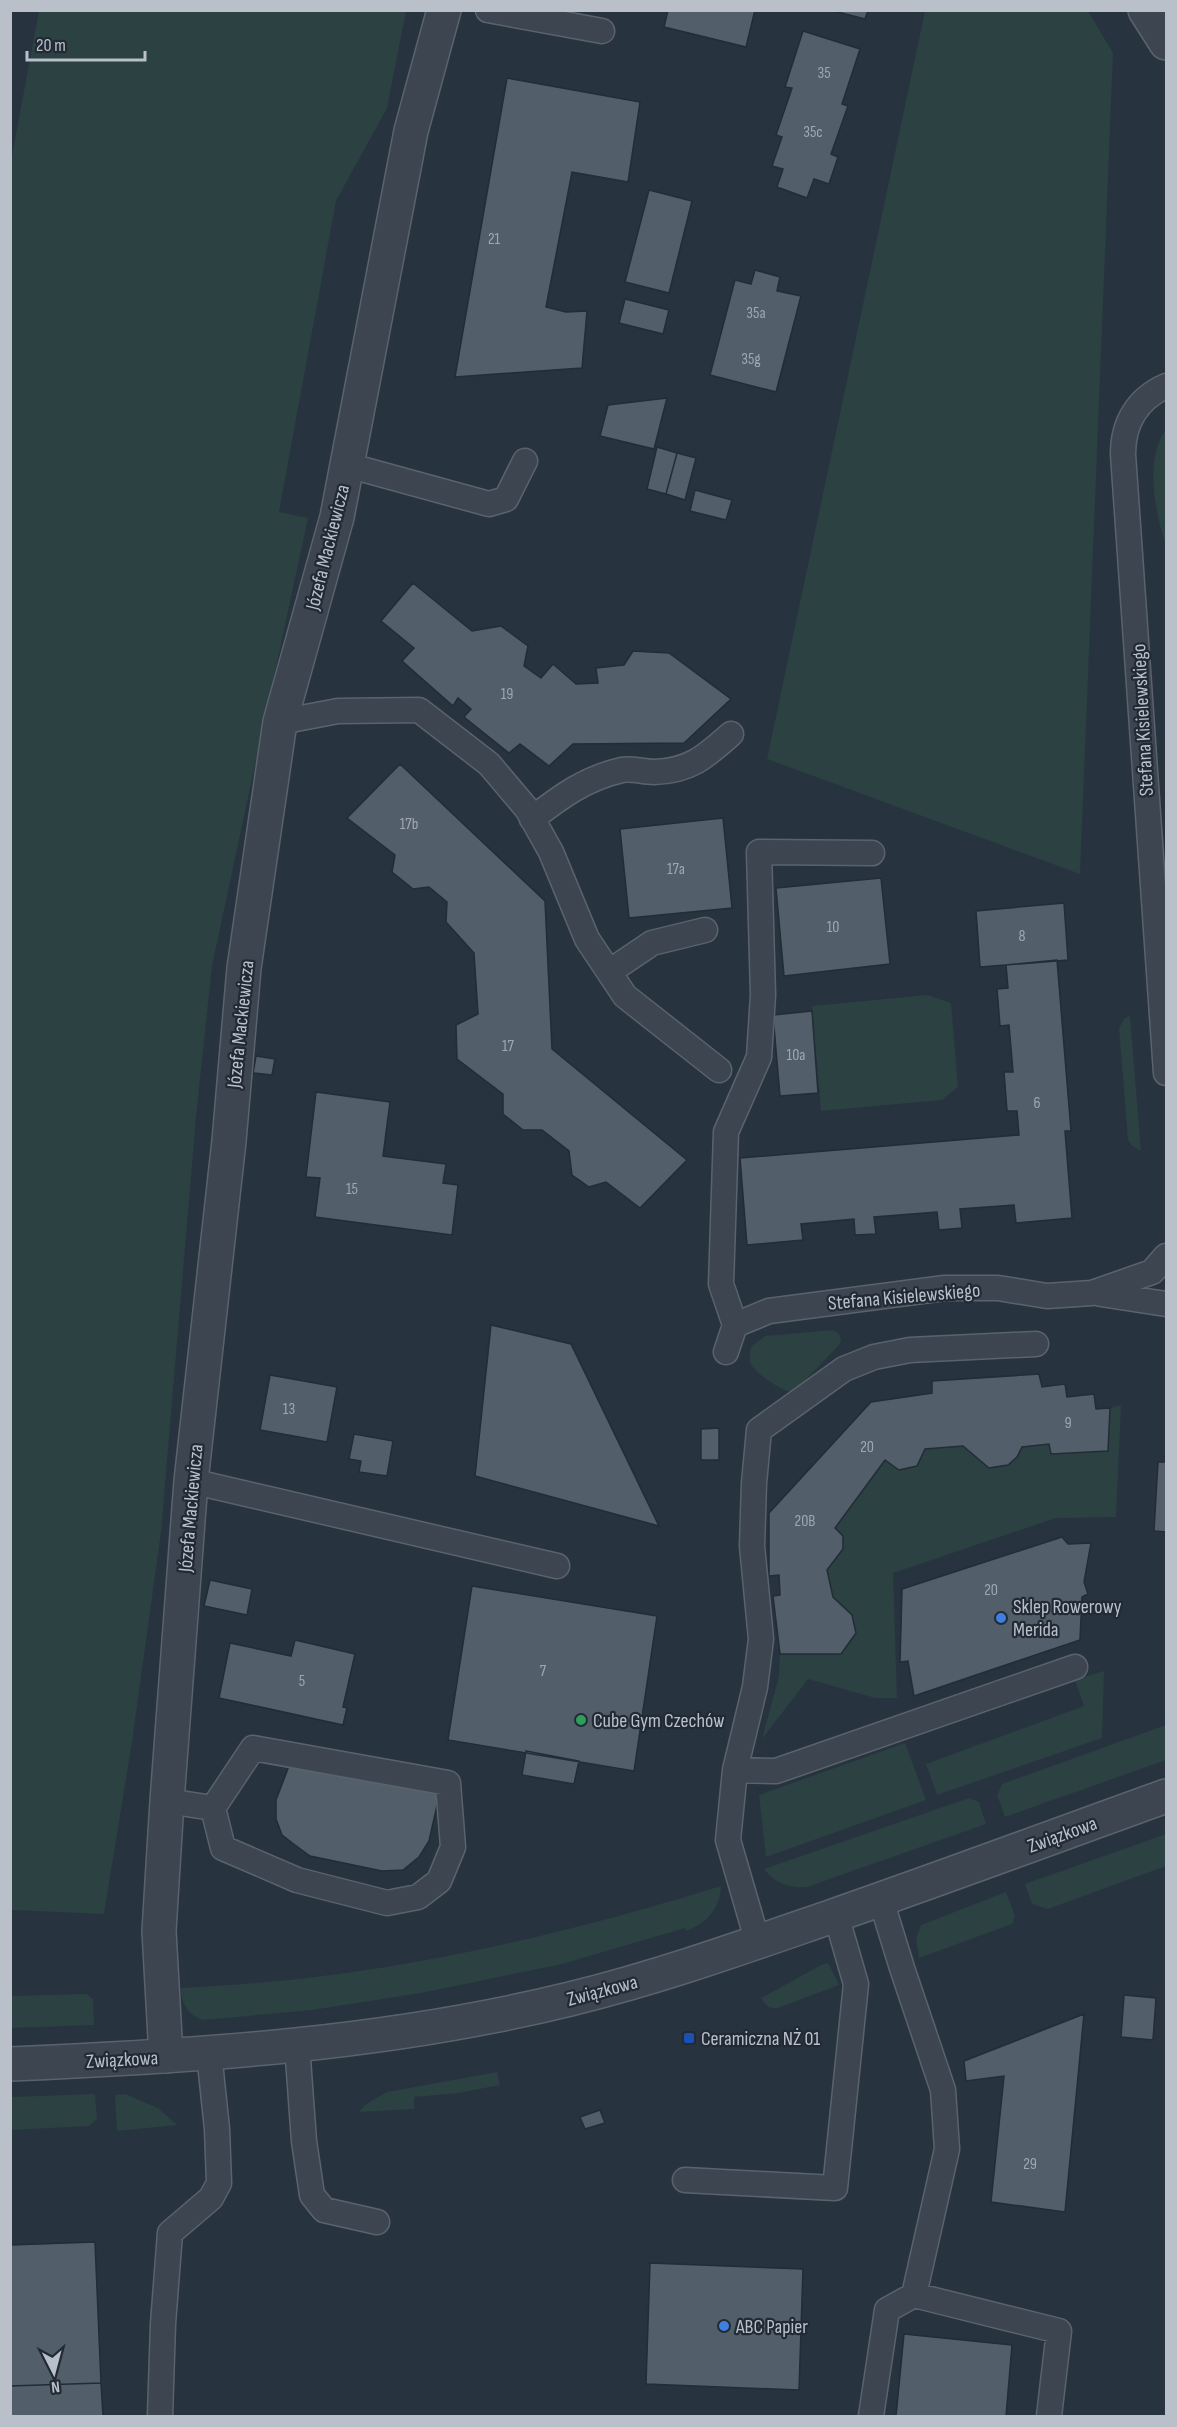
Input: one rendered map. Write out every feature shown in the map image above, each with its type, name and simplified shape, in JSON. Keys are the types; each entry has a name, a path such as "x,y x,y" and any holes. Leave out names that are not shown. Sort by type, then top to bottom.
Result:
{"street":[{"name":"Józefa Mackiewicza","path":"166,2056 159,1931 167,1801 191,1481 229,1141 244,968 280,722 329,546 347,465 411,131 444,10"},
{"path":"1145,10 1167,43"},
{"name":"Związkowa","path":"10,2064 166,2056 297,2045 394,2033 568,1999 708,1960 1167,1796"}],"lane":[{"path":"488,10 602,31"},
{"name":"Stefana Kisielewskiego","path":"1167,386 1150,394 1131,416 1126,428 1123,454 1167,1073"},
{"path":"347,465 489,504 506,499 525,461"},
{"path":"280,722 338,711 419,710 489,764 527,808 551,852 587,939 625,996 719,1070"},
{"path":"532,819 570,790 595,778 624,770 653,772 681,769 702,759 731,734"},
{"path":"726,1352 735,1326 721,1284 726,1132 759,1058 763,995 759,852 872,853"},
{"path":"609,972 652,943 705,930"},
{"name":"Stefana Kisielewskiego","path":"735,1326 768,1311 945,1288 998,1288 1047,1296 1092,1293 1152,1272 1167,1256"},
{"path":"1092,1293 1167,1304"},
{"path":"758,1942 728,1840 735,1770 754,1687 761,1640 752,1546 759,1430 844,1369 874,1357 910,1350 1036,1344"},
{"path":"191,1481 557,1566"},
{"path":"735,1770 776,1771 1075,1667"},
{"path":"253,1748 448,1783 453,1846 439,1881 418,1897 387,1903 297,1880 223,1848 213,1808 253,1748"},
{"path":"167,1801 213,1808"},
{"path":"881,1900 943,2090 947,2149 914,2295"},
{"path":"685,2180 835,2188 856,1984 836,1915"},
{"path":"297,2045 304,2141 312,2195 324,2210 376,2222"},
{"path":"159,2416 163,2314 170,2233 211,2198 219,2182 217,2129 209,2053"},
{"path":"871,2416 886,2310 914,2295 1059,2331 1049,2416"}],"green space":[{"path":"39,11 406,11 387,108 336,201 279,512 308,518 212,966 196,1117 161,1532 132,1742 104,1914 11,1910 10,166"},
{"path":"925,11 1088,11 1113,53 1080,874 767,759"},
{"path":"1166,429 1166,546 1155,502 1153,470 1159,441"},
{"path":"927,995 951,1003 958,1087 942,1100 821,1111 812,1006"},
{"path":"1130,1016 1141,1151 1131,1145 1128,1140 1119,1028 1125,1018"},
{"path":"833,1330 839,1334 840,1344 794,1392 784,1390 770,1382 750,1362 751,1347 765,1336"},
{"path":"1121,1405 1116,1517 1056,1518 893,1573 897,1698 875,1698 808,1679 762,1739 779,1676 780,1654 841,1654 856,1633 852,1615 833,1597 827,1570 843,1549 843,1536 835,1528 885,1460 899,1470 917,1466 925,1449 963,1446 989,1468 1009,1462 1022,1447 1049,1444 1052,1454 1108,1451 1110,1408"},
{"path":"1104,1671 1102,1738 937,1795 926,1764 1084,1706 1075,1680"},
{"path":"1166,1725 1166,1760 1005,1817 997,1795 1002,1784"},
{"path":"905,1743 926,1800 766,1857 759,1795"},
{"path":"969,1798 979,1802 986,1824 807,1887 783,1884 764,1869"},
{"path":"1166,1834 1166,1866 1048,1909 1032,1904 1025,1884"},
{"path":"721,1886 718,1902 711,1914 693,1928 686,1931 685,1928 562,1964 421,1993 312,2010 203,2020 189,2012 182,1999 181,1988 250,1984 319,1976 454,1955 588,1924"},
{"path":"1006,1892 1015,1916 1012,1924 919,1958 916,1939 921,1925"},
{"path":"828,1963 839,1985 778,2008 768,2006 761,1998 821,1965"},
{"path":"87,1994 93,1999 94,2025 11,2028 11,1996"},
{"path":"497,2072 500,2085 459,2093 414,2097 414,2109 359,2112 366,2104 387,2092"},
{"path":"95,2094 97,2119 89,2126 11,2130 11,2097"},
{"path":"125,2094 158,2108 177,2125 117,2131 115,2095"}],"building":[{"path":"668,10 755,10 746,47 664,27"},
{"path":"830,10 868,10 865,19"},
{"path":"803,31 860,49 842,104 848,106 831,154 838,157 829,184 814,179 807,198 777,187 783,169 772,166 782,137 776,135 792,88 785,87"},
{"path":"507,78 640,102 628,182 572,172 546,307 566,312 587,311 582,368 455,377"},
{"path":"649,190 692,201 669,293 625,282"},
{"path":"755,270 780,277 777,291 801,296 776,392 710,375 735,280 751,284"},
{"path":"625,299 669,310 663,334 619,323"},
{"path":"667,398 654,449 600,436 608,405"},
{"path":"657,447 677,453 666,494 647,489"},
{"path":"677,453 696,458 685,500 666,494"},
{"path":"695,490 732,500 726,520 690,511"},
{"path":"413,583 472,631 501,626 528,646 524,666 541,678 553,664 576,684 598,683 596,668 624,665 633,651 669,653 731,699 684,743 573,744 549,766 520,744 509,753 464,717 471,709 458,698 453,706 402,661 414,648 381,621"},
{"path":"400,764 545,901 552,1049 687,1160 640,1208 606,1182 589,1187 572,1175 569,1151 542,1130 523,1130 503,1114 503,1094 457,1059 456,1025 478,1014 474,953 446,922 447,902 429,887 413,889 392,872 395,855 347,818"},
{"path":"723,818 732,908 629,918 620,829"},
{"path":"881,878 890,964 784,976 776,888"},
{"path":"1064,903 1068,960 980,967 976,911"},
{"path":"1057,960 1071,1131 1065,1131 1072,1218 1016,1223 1014,1205 960,1209 962,1228 939,1230 937,1212 874,1217 876,1234 855,1235 854,1219 801,1224 803,1240 747,1245 740,1158 1019,1135 1017,1111 1007,1111 1004,1072 1013,1072 1009,1025 1000,1026 997,989 1008,988 1006,965"},
{"path":"812,1011 818,1093 780,1096 773,1015"},
{"path":"256,1056 275,1059 272,1075 253,1073"},
{"path":"316,1092 390,1102 383,1156 446,1164 443,1183 458,1185 452,1235 315,1217 320,1178 306,1177"},
{"path":"491,1325 571,1344 659,1526 475,1476"},
{"path":"1039,1374 1042,1387 1065,1384 1067,1397 1094,1394 1096,1409 1110,1408 1108,1451 1051,1454 1049,1444 1022,1447 1017,1457 1008,1465 989,1468 963,1446 925,1449 917,1466 899,1470 885,1460 835,1528 843,1536 843,1549 827,1570 833,1597 852,1615 856,1633 841,1654 780,1654 773,1596 780,1595 779,1575 769,1576 769,1513 871,1402 932,1393 932,1381"},
{"path":"270,1375 337,1387 327,1442 260,1430"},
{"path":"719,1428 719,1460 701,1460 701,1429"},
{"path":"354,1434 393,1441 387,1476 359,1472 361,1461 349,1459"},
{"path":"1158,1462 1166,1462 1166,1532 1154,1531"},
{"path":"1062,1537 1068,1544 1091,1543 1084,1582 1088,1594 1082,1597 1080,1640 914,1696 908,1661 900,1662 902,1589"},
{"path":"210,1580 252,1589 247,1615 204,1606"},
{"path":"472,1586 657,1616 634,1771 448,1740"},
{"path":"295,1640 355,1654 343,1707 347,1708 343,1725 219,1698 230,1643 291,1656"},
{"path":"526,1751 579,1761 574,1784 522,1775"},
{"path":"292,1758 440,1792 429,1841 419,1857 403,1870 382,1871 310,1856 282,1835 276,1819 276,1800"},
{"path":"1124,1995 1156,1998 1153,2040 1121,2037"},
{"path":"1084,2014 1065,2212 991,2202 1004,2076 966,2081 964,2061"},
{"path":"600,2110 605,2123 585,2129 580,2117"},
{"path":"95,2242 101,2383 10,2386 10,2245"},
{"name":"ABC Papier","path":"650,2263 803,2269 799,2390 646,2384"},
{"path":"904,2334 1012,2345 1006,2416 896,2416"},
{"path":"101,2383 103,2416 10,2416 10,2386"}],"place":[{"name":"Sklep Rowerowy Merida","path":"1001,1618"},
{"name":"Cube Gym Czechów","path":"581,1720"},
{"name":"Ceramiczna NŻ 01","path":"689,2038"},
{"name":"ABC Papier","path":"724,2326"}]}
